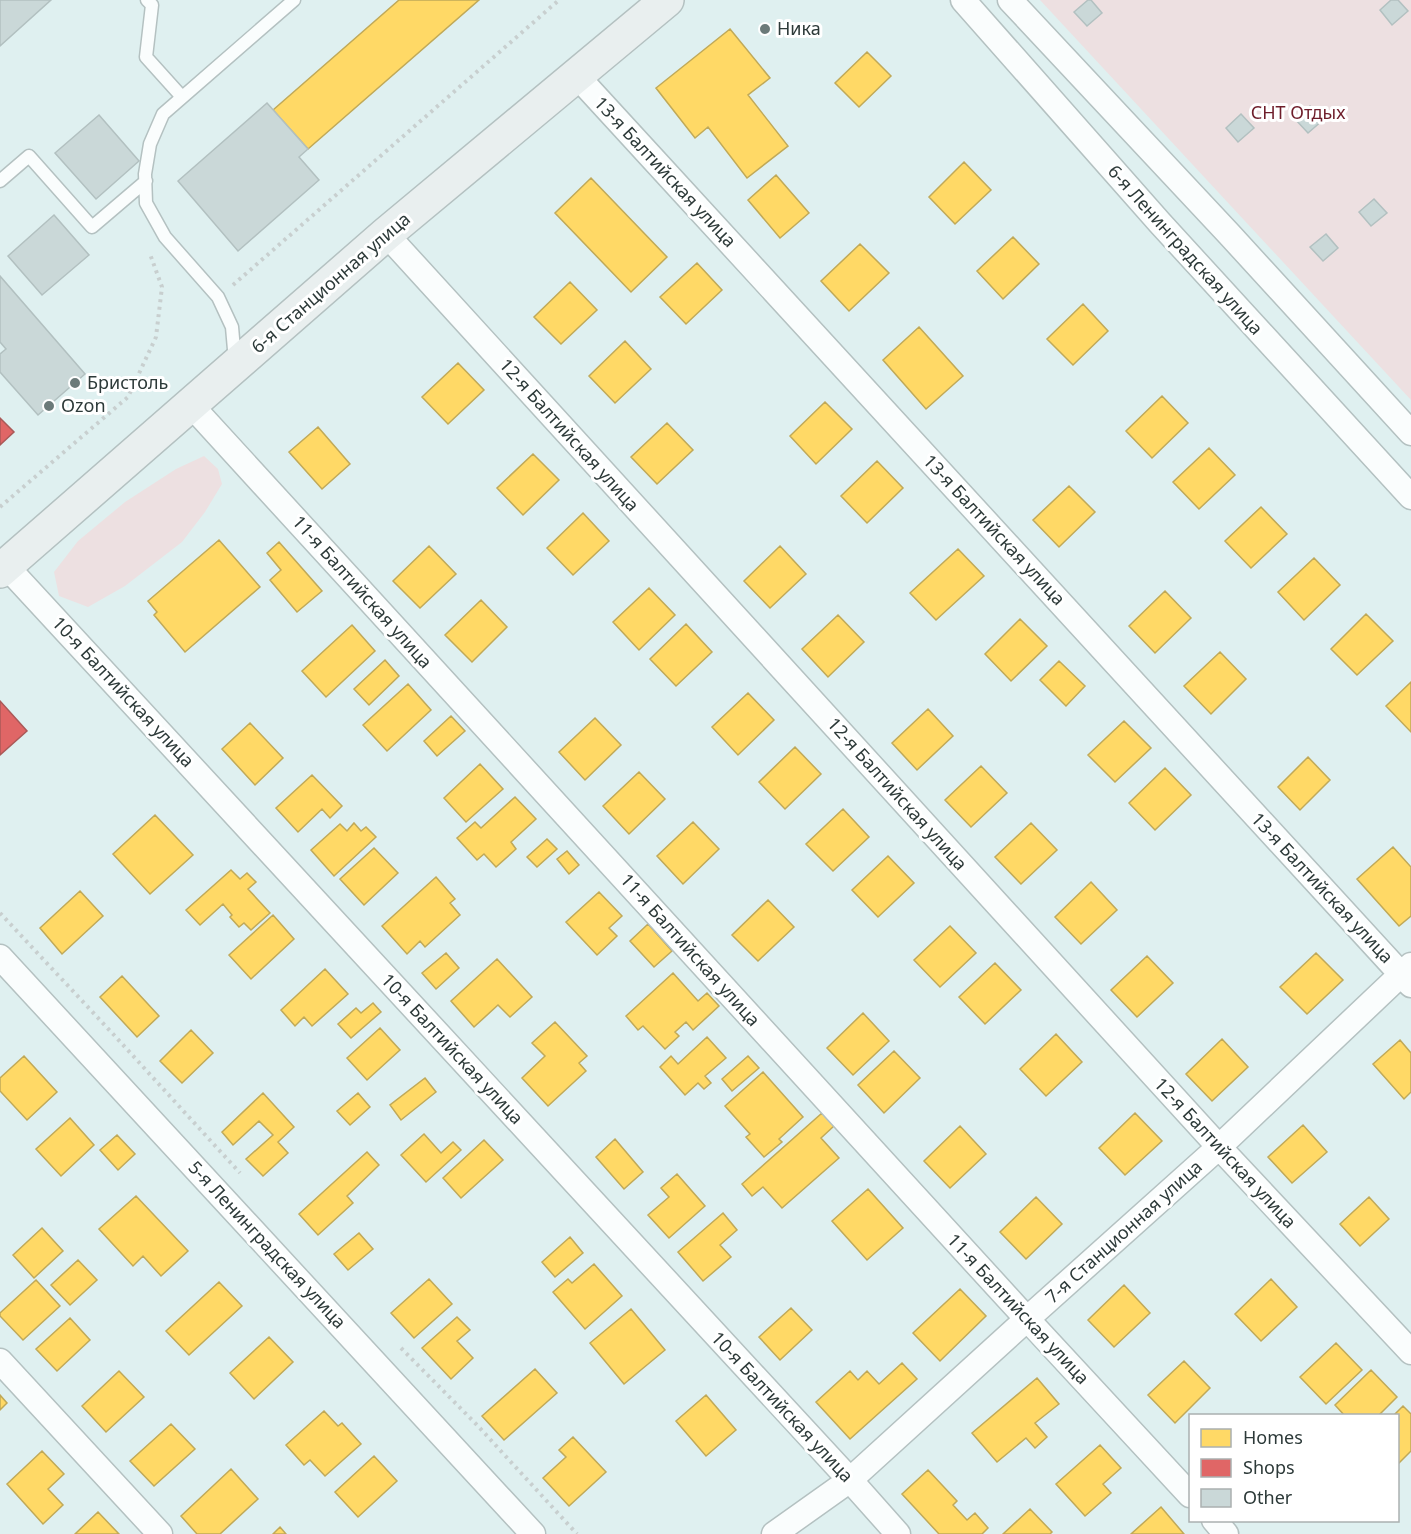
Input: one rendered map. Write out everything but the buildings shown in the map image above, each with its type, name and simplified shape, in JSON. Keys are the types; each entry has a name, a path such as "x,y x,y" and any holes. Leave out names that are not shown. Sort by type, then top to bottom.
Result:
{"main road":[{"name":"6-я Станционная улица","path":"2,566 386,234 667,0"}],"street":[{"name":"6-я Ленинградская улица","path":"963,0 1160,223 1411,497"},
{"path":"1010,0 1411,433"},
{"name":"13-я Балтийская улица","path":"576,75 1408,975"},
{"name":"12-я Балтийская улица","path":"386,234 1219,1147 1411,1352"},
{"name":"11-я Балтийская улица","path":"190,404 1189,1493"},
{"name":"10-я Балтийская улица","path":"2,566 898,1534"},
{"name":"5-я Ленинградская улица","path":"0,957 533,1534"},
{"name":"7-я Станционная улица","path":"774,1534 850,1480 1408,975"},
{"path":"0,1361 160,1534"},
{"path":"1215,1522 1226,1534"}],"lane":[{"path":"147,0 152,5 146,57 182,97"},
{"path":"236,365 232,327 218,297 165,237 146,203 150,144 163,114 294,0"},
{"path":"0,181 29,156 92,227 146,181"}],"path":[{"path":"218,297 559,0"},
{"path":"0,507 128,397 156,337 162,287 146,244"},
{"path":"0,913 243,1177"},
{"path":"398,1344 578,1534"}],"green space":[{"name":"СНТ Отдых","path":"1040,0 1411,0 1411,400"},
{"path":"204,456 218,469 222,484 205,512 182,542 125,586 88,607 59,596 54,572 78,541 125,502 176,469"}],"place":[{"name":"Ника","path":"765,29"},
{"name":"Бристоль","path":"75,383"},
{"name":"Ozon","path":"49,406"}]}
